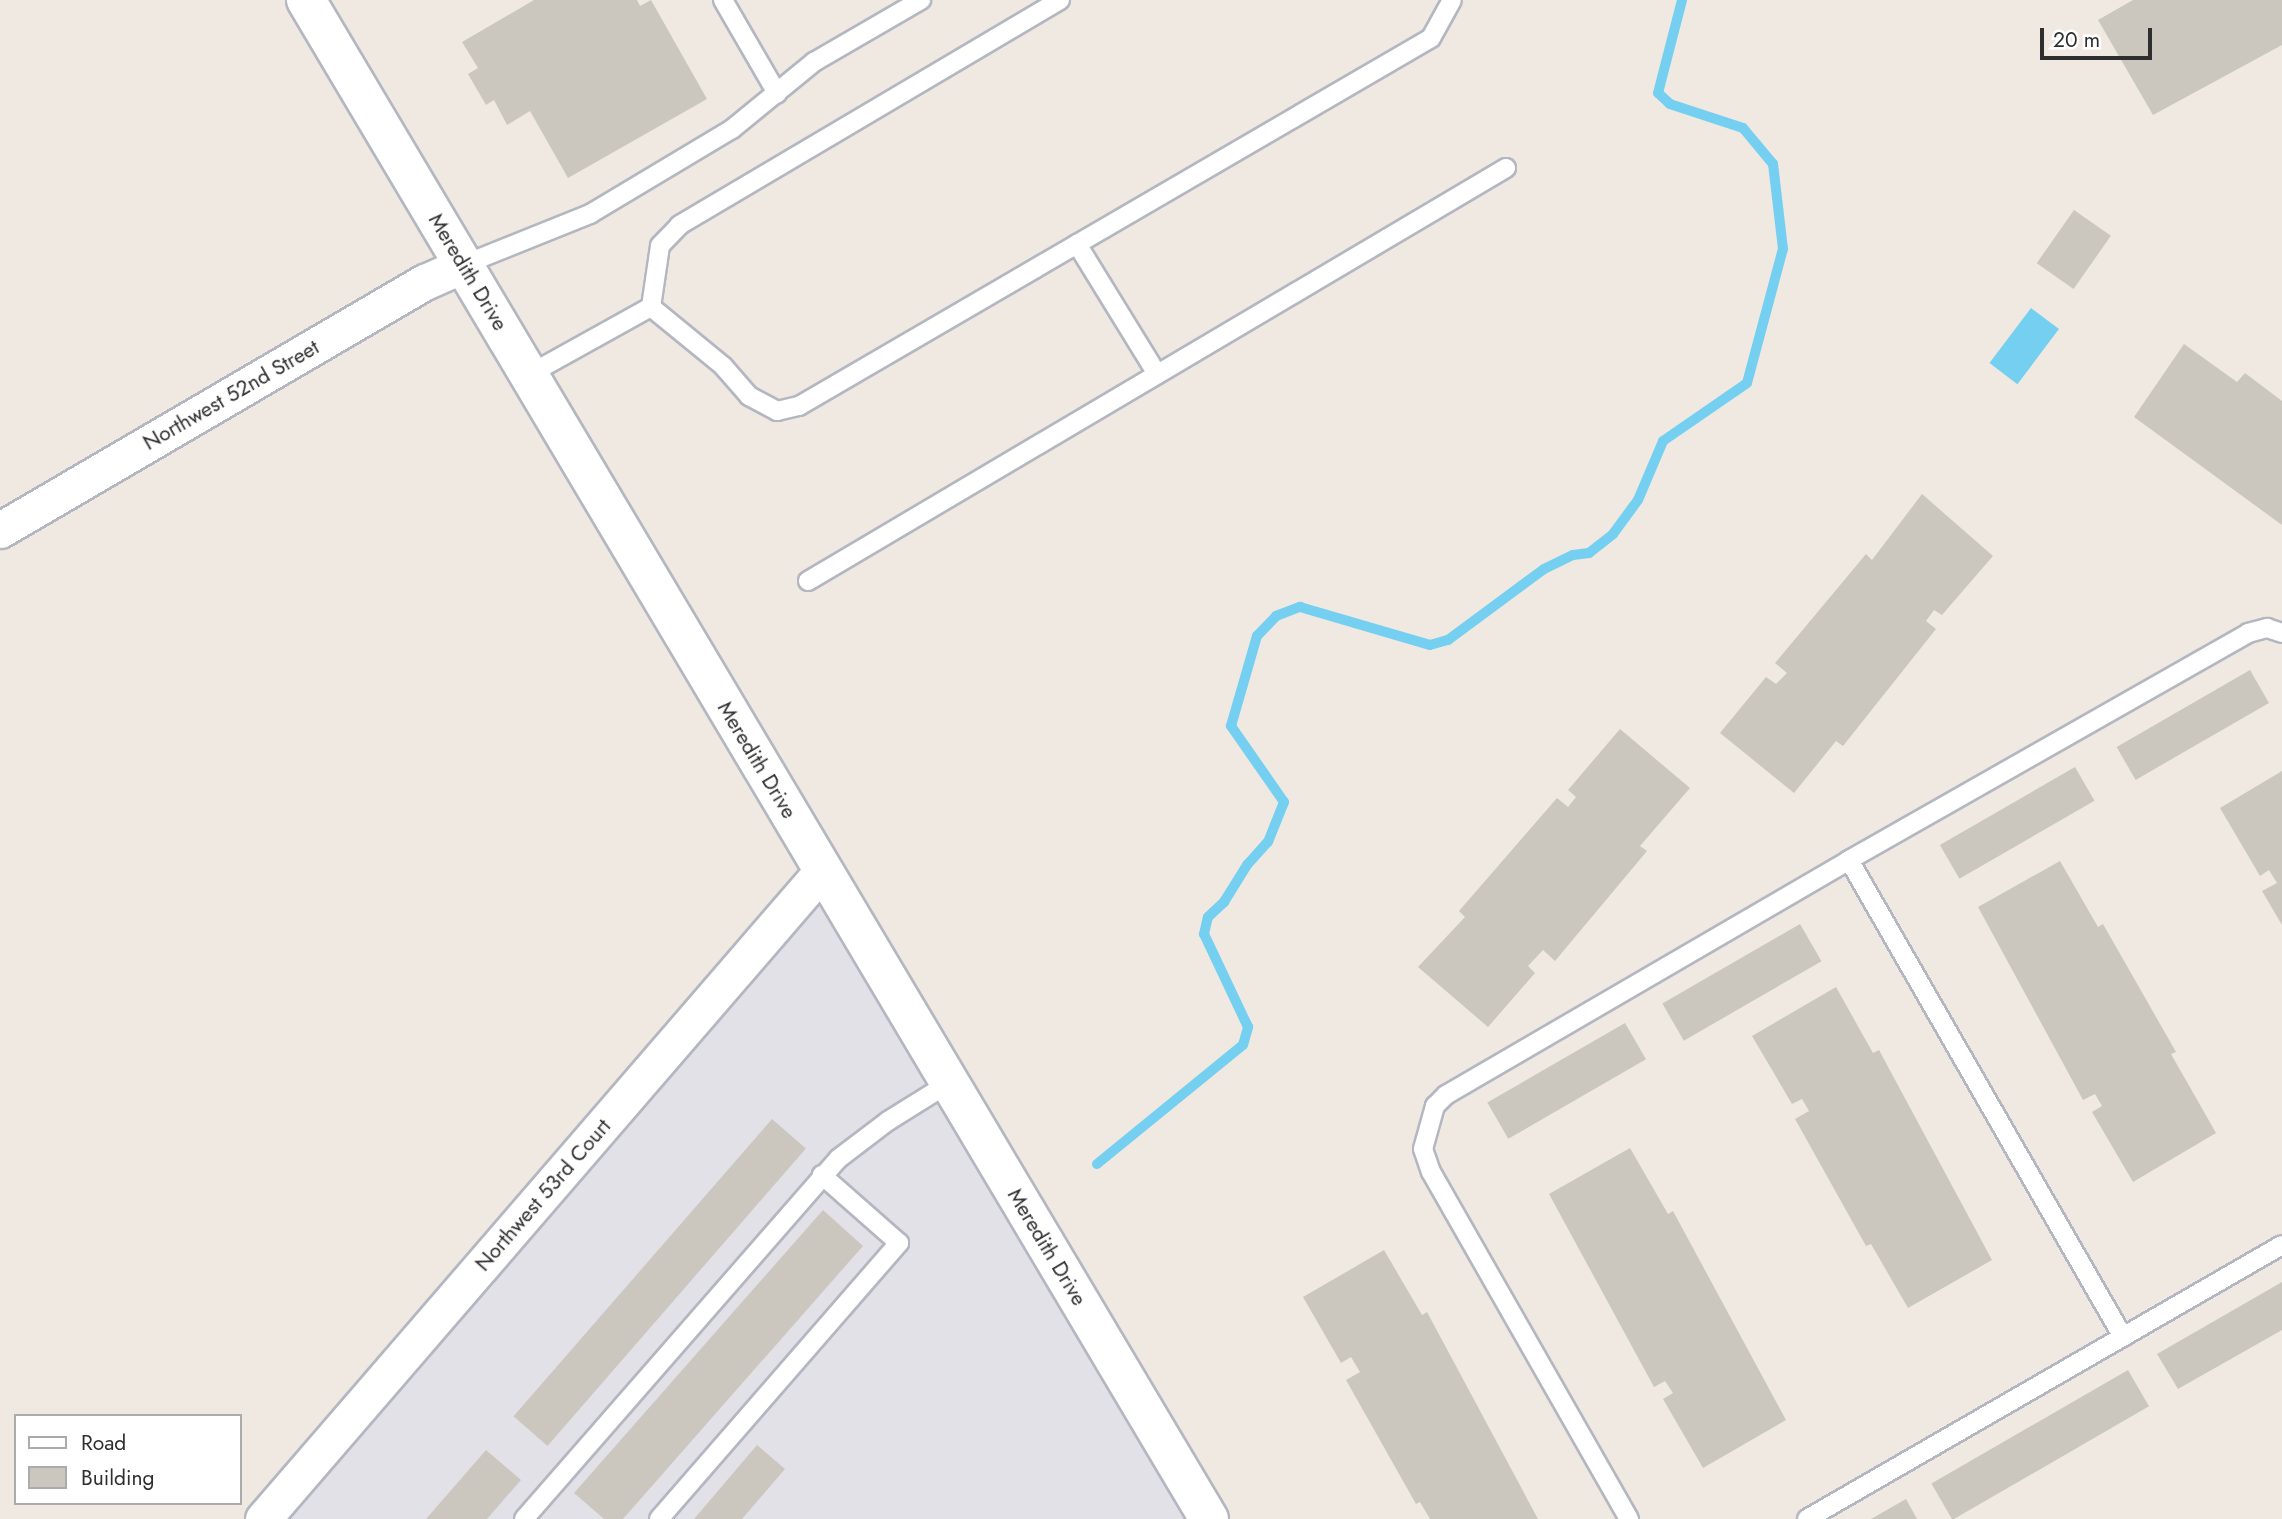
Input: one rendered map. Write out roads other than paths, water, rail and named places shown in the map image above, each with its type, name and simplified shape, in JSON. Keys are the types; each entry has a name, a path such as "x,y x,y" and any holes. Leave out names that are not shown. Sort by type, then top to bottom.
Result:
{"main road":[{"name":"Meredith Drive","path":"306,0 1209,1519"}],"street":[{"name":"Northwest 52nd Street","path":"0,530 425,282 463,265"},
{"name":"Northwest 53rd Court","path":"263,1519 822,871"}],"lane":[{"path":"723,0 777,93"},
{"path":"463,265 590,214 732,130 814,62 921,0"},
{"path":"651,307 660,246 680,225 1060,0"},
{"path":"651,307 723,366 749,396 777,411 799,406 1431,38 1452,0"},
{"path":"808,581 1506,167"},
{"path":"1077,244 1157,374"},
{"path":"530,374 651,307"},
{"path":"1629,1519 1442,1193 1423,1149 1427,1124 1435,1106 1446,1095 1849,860 2248,633 2267,628 2282,633"},
{"path":"1849,860 2123,1337"},
{"path":"524,1519 822,1175 865,1136 949,1083"},
{"path":"659,1519 899,1243 822,1175"},
{"path":"1807,1519 2282,1245"}],"water":[{"path":"2031,308 2059,329 2017,384 1989,363"}],"waterway":[{"path":"1097,1164 1243,1045 1248,1027 1204,934 1208,917 1224,902 1247,865 1268,842 1284,802 1231,726 1257,636 1276,616 1300,607 1430,645 1448,640 1544,569 1573,555 1589,553 1613,534 1638,500 1663,441 1747,383 1783,249 1773,164 1743,128 1670,104 1658,93 1682,0"}]}
